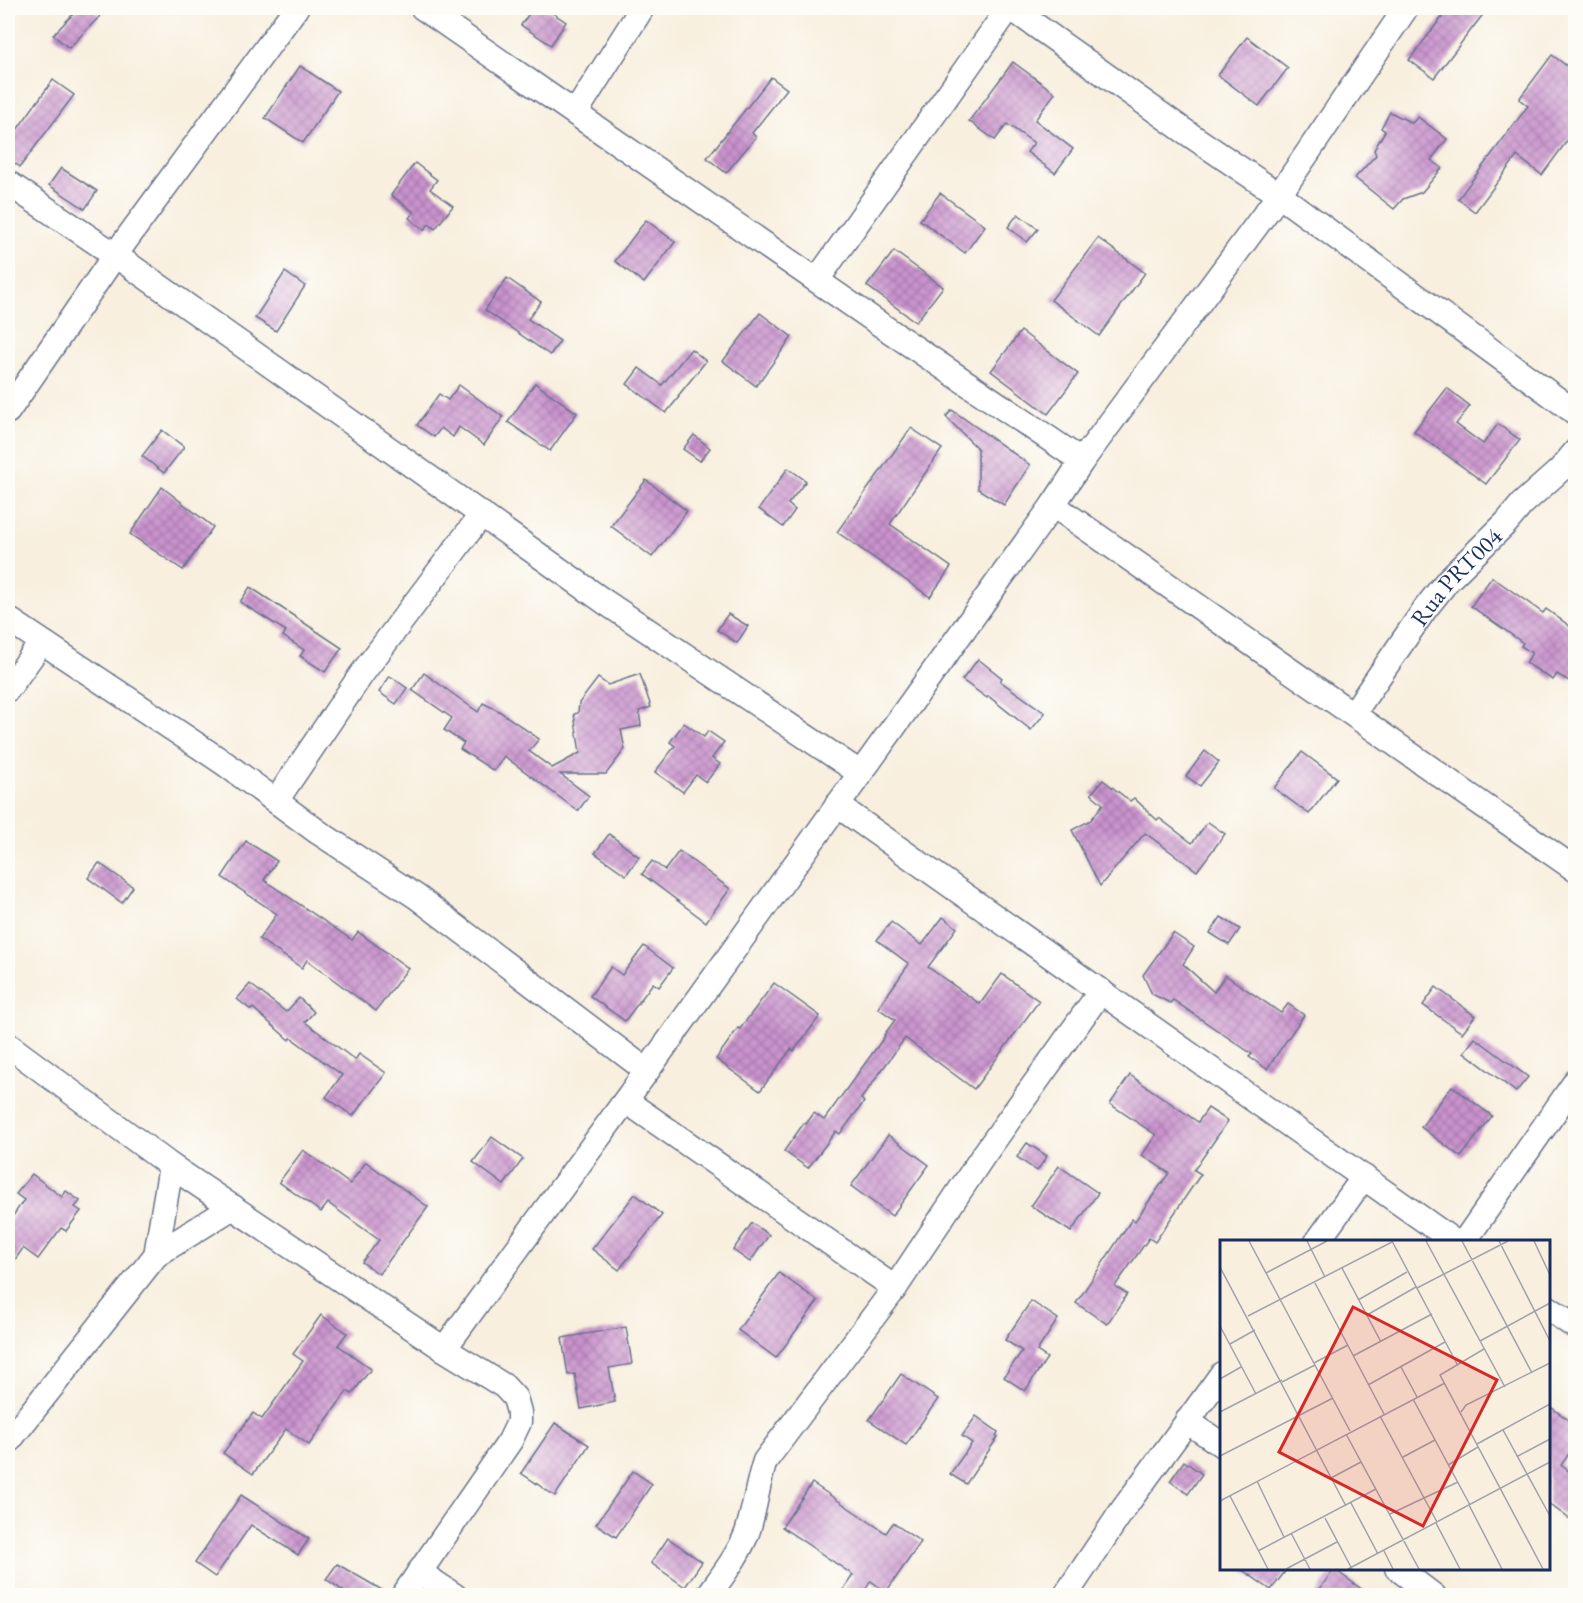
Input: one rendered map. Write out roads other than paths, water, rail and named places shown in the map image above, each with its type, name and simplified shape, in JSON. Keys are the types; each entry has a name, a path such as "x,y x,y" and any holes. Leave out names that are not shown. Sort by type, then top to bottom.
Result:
{"street":[{"path":"8,411 115,255 296,8"},
{"path":"423,8 894,334 1082,461"},
{"path":"576,112 642,8"},
{"path":"817,280 1010,8 1279,195 1575,413"},
{"path":"444,1349 626,1101 1053,505 1082,461 1279,195 1406,8"},
{"path":"8,183 115,255 605,603 860,772"},
{"name":"Rua PRT004","path":"1353,714 1425,609 1448,580 1534,492 1560,470 1575,451"},
{"path":"1053,505 1575,870"},
{"path":"276,801 361,675 482,514"},
{"path":"8,619 224,763 318,832 417,897 647,1071"},
{"path":"8,688 41,643"},
{"path":"837,806 1452,1240"},
{"path":"708,1596 738,1553 746,1535 765,1461 896,1288 982,1156 1101,991"},
{"path":"8,1045 171,1166 444,1349 504,1386 515,1398 519,1422 510,1441 403,1596"},
{"path":"1465,1240 1575,1081"},
{"path":"626,1101 896,1288"},
{"path":"156,1255 171,1166"},
{"path":"1318,1240 1364,1177"},
{"path":"8,1442 156,1255 233,1207"},
{"path":"1550,1309 1575,1327"},
{"path":"1065,1596 1124,1508 1220,1375"},
{"path":"1187,1422 1220,1444"},
{"path":"1398,1570 1428,1594"},
{"path":"419,1572 455,1596"}]}
